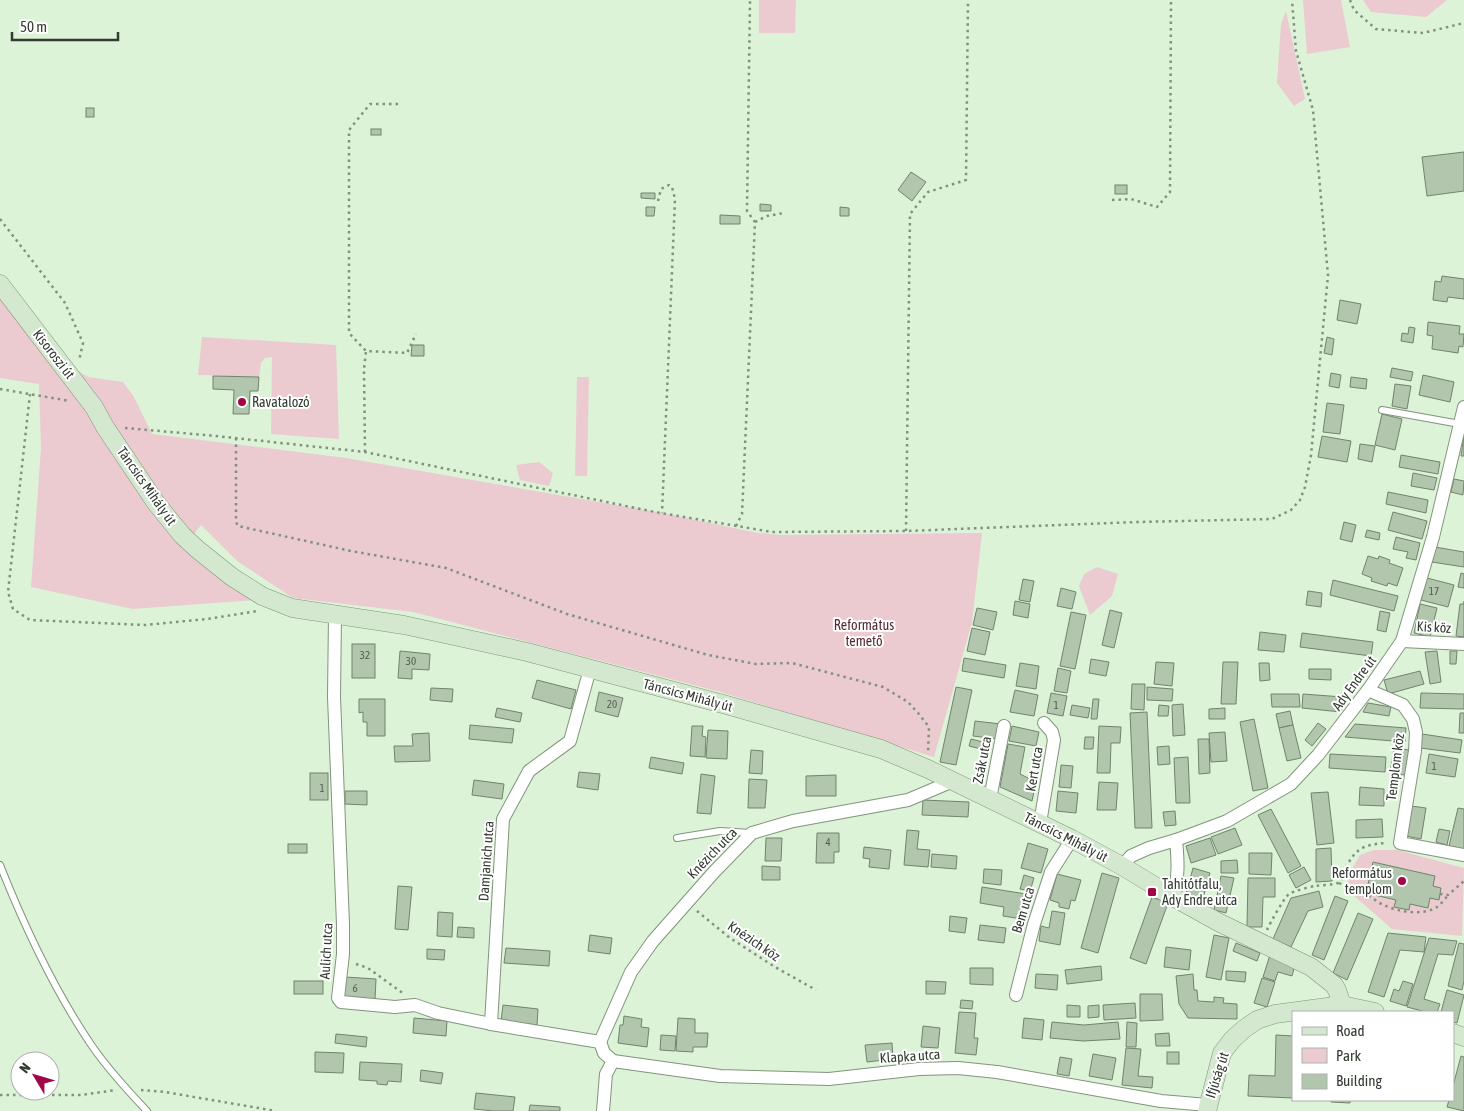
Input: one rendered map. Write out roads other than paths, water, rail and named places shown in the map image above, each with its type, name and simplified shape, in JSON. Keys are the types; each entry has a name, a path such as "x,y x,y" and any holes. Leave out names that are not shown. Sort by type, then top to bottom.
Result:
{"main road":[{"name":"Kisoroszi út","path":"0,284 75,380 105,427"},
{"name":"Táncsics Mihály út","path":"105,427 156,503 182,534 197,549 232,577 262,596 292,608 404,625 527,652 723,704 881,749 928,769 1072,839 1218,922 1311,967 1334,985 1342,1006"},
{"name":"Ifjúság út","path":"1301,1011 1342,1006 1369,1011"},
{"name":"Ifjúság út","path":"1208,1108 1222,1053 1232,1040 1244,1028 1257,1020 1276,1014 1292,1012"}],"street":[{"name":"Ady Endre út","path":"1122,866 1131,856 1149,848 1227,821 1291,784 1318,755 1368,690 1402,641 1433,537 1464,407"},
{"name":"Aulich utca","path":"335,615 334,698 343,924 343,954 338,998 341,1002 395,1007 415,1005 438,1013 491,1024 600,1042"},
{"name":"Kis köz","path":"1402,641 1464,644"},
{"name":"Damjanich utca","path":"491,1024 503,819 529,771 570,741 590,669"},
{"name":"Templom köz","path":"1368,690 1403,705 1413,719 1416,732 1415,751 1400,843 1464,856"},
{"name":"Kert utca","path":"1040,823 1054,740 1052,732 1044,723"},
{"name":"Zsák utca","path":"990,799 1004,726"},
{"name":"Knézich utca","path":"600,1042 632,972 653,941 686,902 752,833 793,821 908,800 953,781"},
{"name":"Bem utca","path":"1016,994 1034,924 1051,872 1072,839"},
{"path":"1174,897 1178,863 1176,840"},
{"path":"600,1042 604,1053 613,1061 606,1074 603,1111"},
{"name":"Klapka utca","path":"613,1061 720,1076 829,1079 919,1069 958,1068 997,1072 1208,1108"}],"lane":[{"path":"1382,410 1460,424"},
{"path":"677,838 720,832 752,833"},
{"path":"0,865 14,902 52,981 92,1047 146,1111"}],"place":[{"name":"Ravatalozó","path":"242,402"},
{"name":"Református templom","path":"1402,881"},
{"name":"Tahitótfalu, Ady Endre utca","path":"1152,892"}],"park label":[{"name":"Református temető","path":"864,634"}]}
